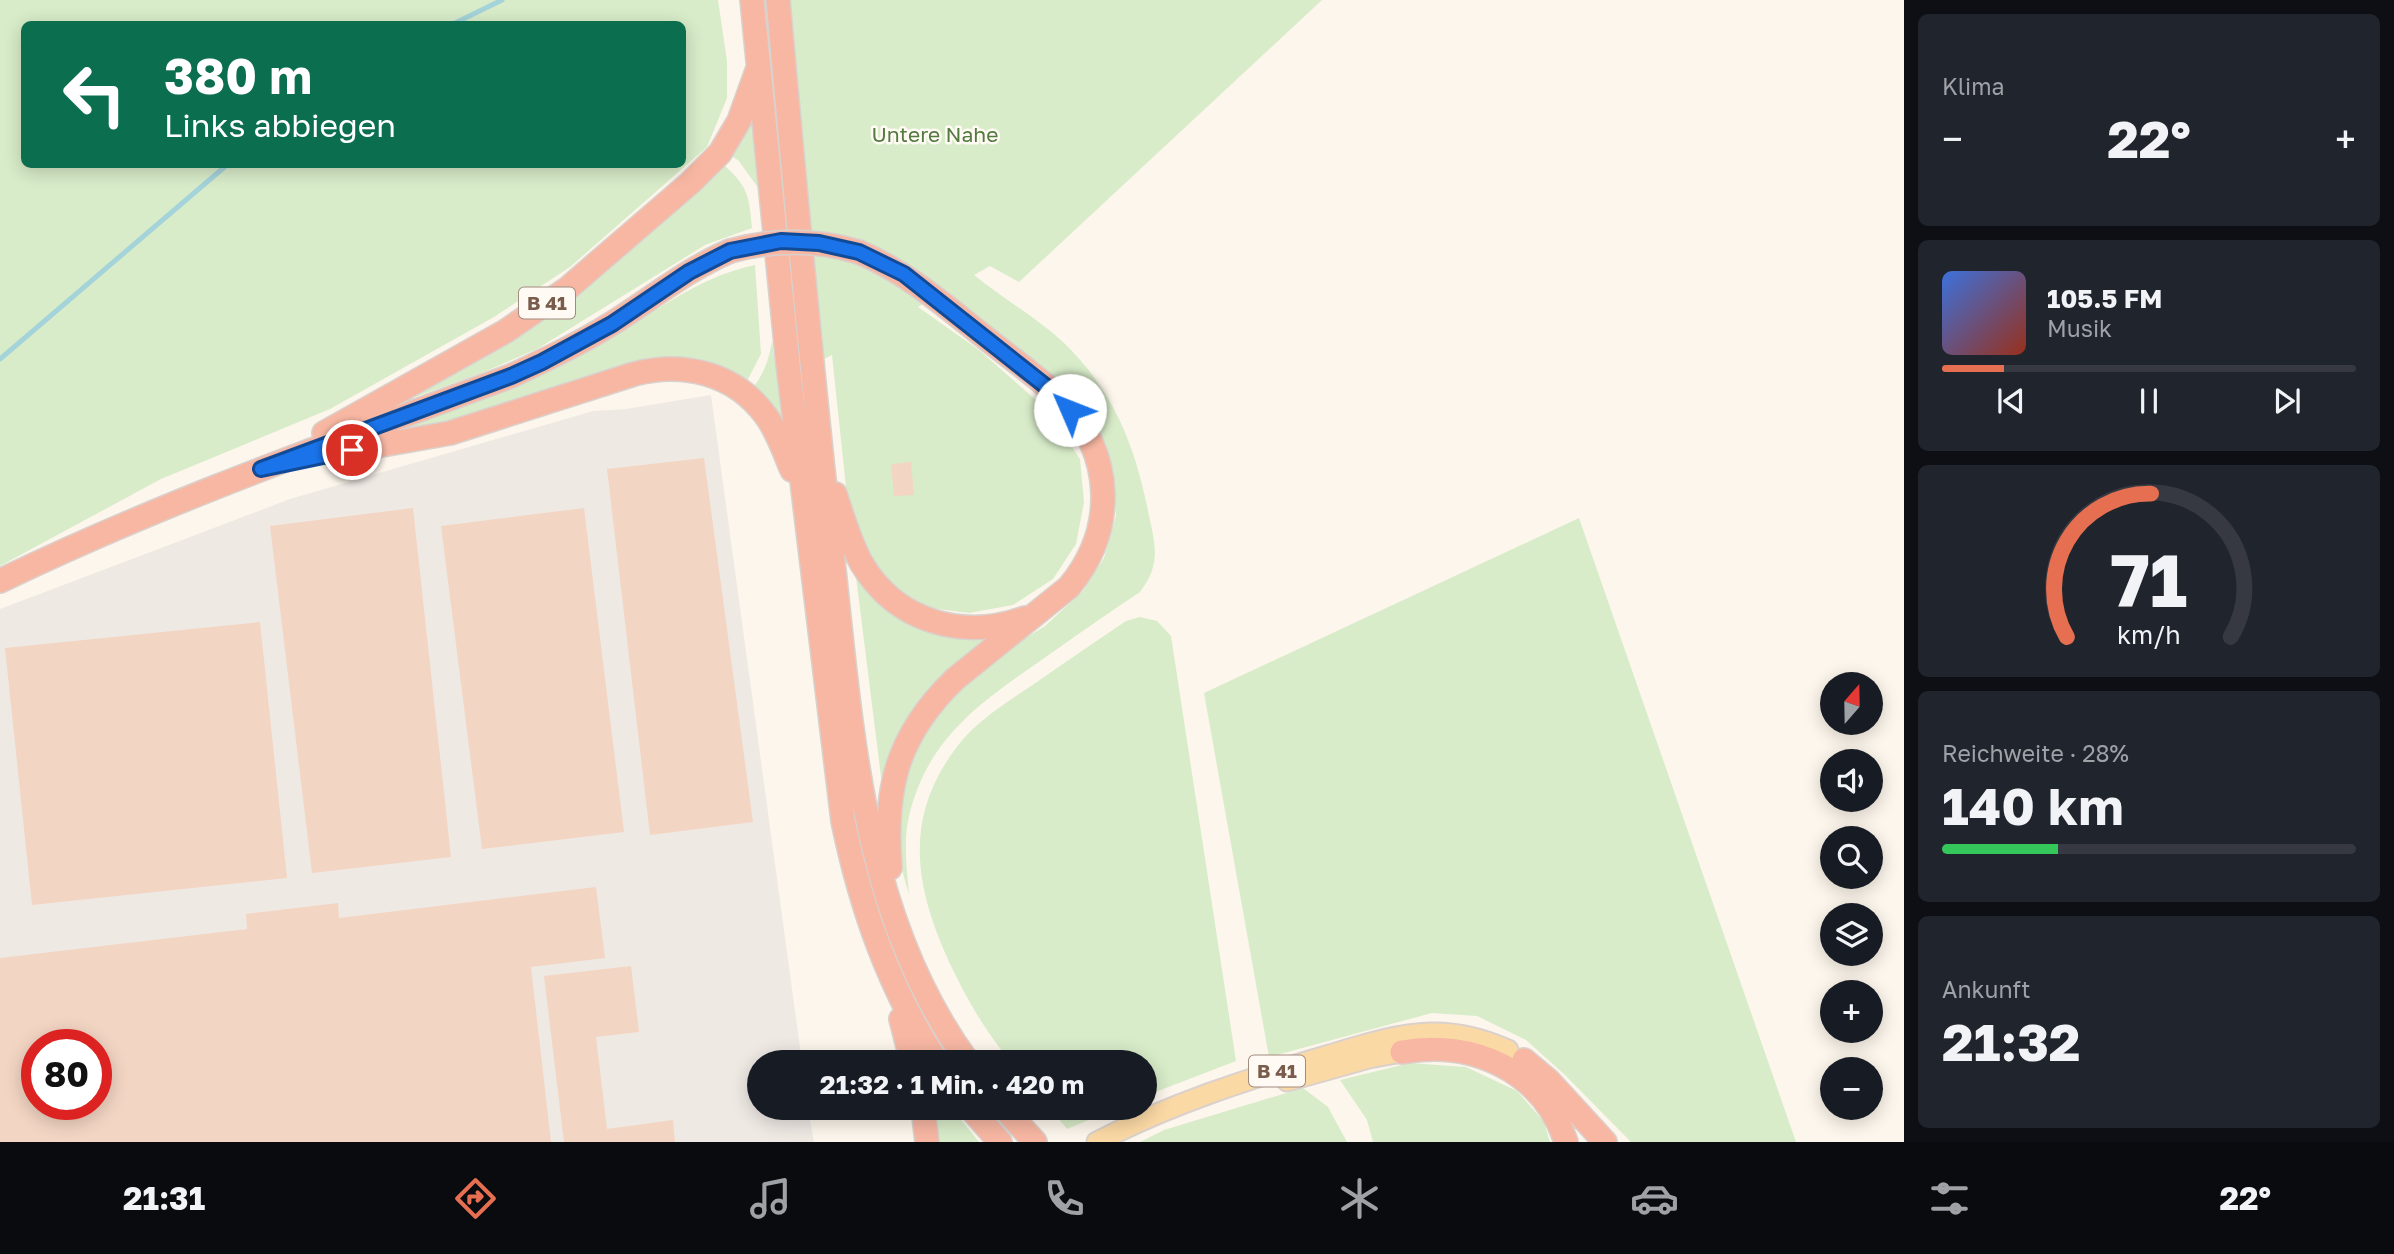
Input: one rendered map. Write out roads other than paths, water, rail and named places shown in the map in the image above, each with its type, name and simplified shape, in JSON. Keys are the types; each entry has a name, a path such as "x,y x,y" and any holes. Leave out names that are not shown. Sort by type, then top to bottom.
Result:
{"highway":[{"name":"B 41","path":"752,0 802,492 843,821 853,872 870,927 892,982 930,1050"},
{"path":"778,0 821,455 865,813 880,879 894,920 925,991 961,1050"},
{"name":"B 41","path":"261,469 506,331 567,289 690,183 719,153 740,121 760,61"},
{"name":"B 41","path":"261,469 542,362 612,324 689,272 730,251 763,243 798,241 839,246 859,252 904,274 1048,388 1070,410 1088,436 1102,483 1103,516 1088,561 1058,598"},
{"name":"B 41","path":"261,469 450,433 634,374 680,368 722,380 744,393 757,405 775,430 802,492"},
{"path":"821,455 861,563 880,589 905,609 937,624 973,629 991,628 1027,618 1058,598"},
{"path":"0,581 69,547 261,469"},
{"path":"894,920 887,834 888,811 897,768 905,747 927,710 955,679 1058,598"},
{"path":"892,982 909,1050"},
{"name":"B 41","path":"1402,1052 1427,1048 1452,1049 1484,1057 1502,1065 1518,1074 1546,1101 1562,1129 1566,1142"},
{"name":"B 41","path":"1508,1050 1529,1063 1549,1081 1605,1142"},
{"path":"924,1120 927,1142"},
{"path":"981,1120 1000,1142"},
{"path":"1015,1120 1035,1142"}],"main road":[{"name":"B 41","path":"1157,1115 1207,1093 1254,1077 1400,1037 1430,1033 1461,1035 1508,1050"},
{"name":"B 41","path":"1157,1115 1369,1058 1402,1052"},
{"name":"B 41","path":"1104,1138 1145,1120"}],"waterway":[{"path":"459,21 502,0"},
{"path":"0,359 223,168"}],"park label":[{"name":"Untere Nahe","path":"935,135"}]}
